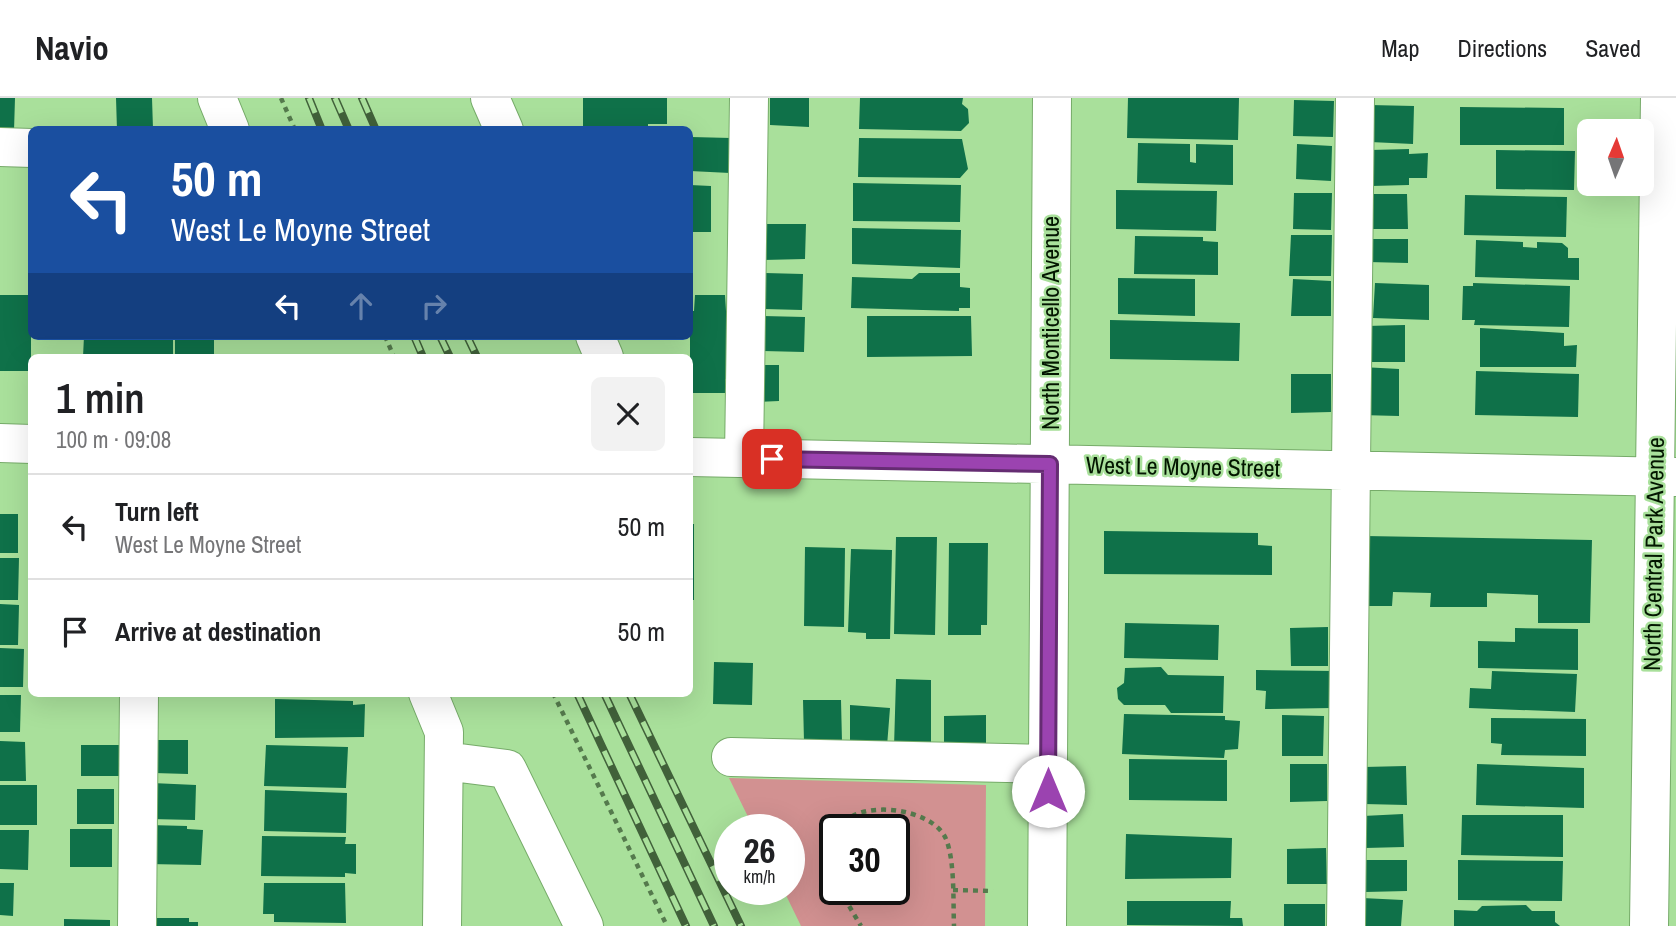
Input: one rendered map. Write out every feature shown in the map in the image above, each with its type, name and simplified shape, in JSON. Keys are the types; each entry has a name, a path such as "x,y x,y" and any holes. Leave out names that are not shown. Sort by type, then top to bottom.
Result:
{"street":[{"path":"217,98 228,126"},
{"path":"490,98 502,126"},
{"path":"744,458 749,98"},
{"name":"North Monticello Avenue","path":"1047,926 1052,98"},
{"path":"1346,926 1355,98"},
{"name":"North Central Park Avenue","path":"1649,926 1663,785 1668,189 1660,98"},
{"path":"0,147 28,148"},
{"path":"0,443 28,444"},
{"name":"West Le Moyne Street","path":"693,457 1666,477"},
{"path":"137,926 139,697"},
{"path":"430,697 444,732 442,926"},
{"path":"731,757 1048,764"},
{"path":"444,761 507,769 584,926"}],"path":[{"path":"281,98 293,126"},
{"path":"556,697 667,926"},
{"path":"860,814 868,810 898,809 915,813 946,838 953,890 954,926"},
{"path":"953,890 993,891"},
{"path":"849,905 861,926"}],"shaded area":[{"path":"729,778 986,785 985,926 801,926 791,905 805,905 805,814 747,814"}],"building":[{"path":"0,98 15,98 14,131 0,131"},
{"path":"116,98 152,98 153,126 117,126"},
{"path":"583,98 667,98 667,124 583,126"},
{"path":"770,98 809,98 809,127 770,125"},
{"path":"860,98 963,98 962,104 968,109 969,123 961,131 859,129"},
{"path":"1128,98 1239,98 1238,140 1127,138"},
{"path":"1294,100 1334,101 1333,137 1293,136"},
{"path":"1370,105 1414,106 1413,144 1370,142"},
{"path":"1460,107 1564,108 1564,145 1460,145"},
{"path":"693,137 731,138 730,173 693,171"},
{"path":"859,138 962,139 968,169 960,178 858,177"},
{"path":"1138,143 1190,144 1190,162 1196,163 1196,144 1233,145 1233,185 1137,183"},
{"path":"1297,144 1332,146 1331,181 1296,179"},
{"path":"1409,149 1409,154 1428,153 1427,178 1409,178 1409,185 1371,186 1370,150"},
{"path":"1496,150 1575,151 1574,190 1496,189"},
{"path":"853,183 961,185 960,222 853,221"},
{"path":"693,185 711,186 711,232 693,232"},
{"path":"1116,190 1217,191 1216,231 1116,229"},
{"path":"1294,193 1332,193 1331,230 1293,229"},
{"path":"1368,194 1407,194 1408,229 1370,229"},
{"path":"1465,195 1567,197 1566,237 1464,235"},
{"path":"763,224 806,224 805,259 763,260"},
{"path":"852,228 961,230 960,268 852,264"},
{"path":"1291,235 1332,235 1331,276 1289,276"},
{"path":"1135,236 1203,237 1203,241 1218,242 1218,275 1134,274"},
{"path":"1369,239 1408,239 1408,263 1368,262"},
{"path":"1476,240 1523,242 1523,247 1537,248 1537,242 1562,243 1568,248 1568,258 1579,258 1579,280 1475,277"},
{"path":"765,273 803,274 802,310 764,309"},
{"path":"919,273 960,273 960,287 970,288 970,308 959,308 959,311 851,308 852,277 912,279"},
{"path":"1118,278 1195,279 1195,316 1118,314"},
{"path":"1293,279 1331,281 1331,316 1291,316"},
{"path":"1375,283 1429,285 1429,320 1373,318"},
{"path":"1473,283 1570,286 1569,327 1474,325 1475,320 1462,320 1463,286 1473,286"},
{"path":"0,295 28,295 28,340 31,340 31,354 28,354 28,371 0,371"},
{"path":"695,295 725,295 726,311 730,311 731,379 725,379 726,393 693,393 693,354 690,354 690,340 693,340"},
{"path":"763,316 805,317 804,352 763,351"},
{"path":"867,316 971,316 972,356 867,357"},
{"path":"1110,320 1240,323 1239,361 1110,359"},
{"path":"1405,325 1405,362 1366,362 1366,326"},
{"path":"1480,328 1564,333 1564,346 1577,345 1576,367 1480,367"},
{"path":"84,340 173,340 173,354 83,354"},
{"path":"175,340 214,340 214,354 175,354"},
{"path":"759,365 779,365 779,401 759,402"},
{"path":"1362,367 1399,369 1399,416 1360,415"},
{"path":"1476,371 1579,374 1578,417 1475,415"},
{"path":"1291,374 1331,374 1331,412 1291,413"},
{"path":"0,514 18,514 18,553 0,553"},
{"path":"693,524 694,524 693,600"},
{"path":"1104,531 1258,533 1258,545 1272,546 1272,575 1104,574"},
{"path":"1365,536 1592,540 1590,623 1538,623 1538,595 1487,593 1487,607 1430,607 1431,593 1393,592 1392,606 1364,606"},
{"path":"896,537 937,537 935,635 894,634"},
{"path":"949,543 988,543 987,625 981,625 981,635 948,635"},
{"path":"805,547 845,548 844,627 804,626"},
{"path":"851,549 892,550 890,639 866,639 866,633 848,632"},
{"path":"0,558 19,558 18,600 0,600"},
{"path":"0,604 19,605 18,645 0,645"},
{"path":"1125,623 1219,625 1218,660 1124,658"},
{"path":"1328,627 1328,666 1291,666 1290,628"},
{"path":"1515,628 1578,629 1578,670 1478,668 1478,641 1515,642"},
{"path":"0,648 24,649 23,687 0,687"},
{"path":"714,662 753,663 752,705 713,704"},
{"path":"1161,667 1168,675 1224,676 1223,713 1171,713 1165,705 1124,705 1118,699 1117,688 1124,683 1125,668"},
{"path":"1256,670 1333,671 1332,708 1265,709 1266,691 1256,690"},
{"path":"1492,671 1577,674 1575,712 1469,708 1470,688 1491,689"},
{"path":"896,679 931,680 931,748 894,747"},
{"path":"0,695 21,695 20,732 0,732"},
{"path":"275,699 353,701 353,705 365,704 364,737 275,738"},
{"path":"803,700 841,700 842,742 804,742"},
{"path":"850,705 890,708 887,746 850,745"},
{"path":"1124,714 1225,716 1225,720 1240,721 1238,749 1225,750 1224,758 1122,754"},
{"path":"986,715 986,751 944,751 944,716"},
{"path":"1282,715 1324,716 1323,756 1282,756"},
{"path":"1491,718 1586,719 1586,756 1501,755 1502,744 1491,743"},
{"path":"154,740 188,740 188,774 154,773"},
{"path":"0,741 25,742 26,781 0,781"},
{"path":"81,745 120,745 120,776 81,776"},
{"path":"266,745 348,747 346,788 264,786"},
{"path":"1129,759 1227,760 1227,801 1129,800"},
{"path":"1290,764 1327,764 1327,801 1290,802"},
{"path":"1477,764 1584,768 1584,808 1476,805"},
{"path":"1406,766 1407,805 1364,804 1364,767"},
{"path":"152,783 196,785 195,820 150,819"},
{"path":"0,785 37,785 37,825 0,825"},
{"path":"77,789 114,789 114,824 77,824"},
{"path":"265,790 347,793 346,833 264,831"},
{"path":"1403,814 1404,847 1365,848 1363,816"},
{"path":"1462,815 1563,815 1563,857 1461,855"},
{"path":"149,825 187,826 187,829 203,830 201,865 148,864"},
{"path":"70,829 112,829 112,867 70,867"},
{"path":"0,830 29,830 28,870 0,869"},
{"path":"1126,834 1232,838 1231,878 1125,879"},
{"path":"262,836 346,837 345,844 356,844 356,874 345,873 345,877 261,876"},
{"path":"1326,848 1327,884 1287,884 1287,849"},
{"path":"1365,860 1407,860 1407,891 1365,892"},
{"path":"1458,860 1563,861 1562,901 1458,900"},
{"path":"0,883 14,883 13,916 0,915"},
{"path":"264,883 345,883 346,923 274,922 274,914 263,914"},
{"path":"1362,898 1403,900 1401,926 1361,926"},
{"path":"1127,901 1231,901 1230,918 1242,918 1243,926 1127,925"},
{"path":"1284,904 1325,904 1325,926 1284,926"},
{"path":"1526,905 1532,911 1555,911 1555,922 1560,926 1454,926 1454,910 1477,911 1482,906"},
{"path":"150,918 189,918 189,922 198,922 198,926 150,926"},
{"path":"64,919 110,920 110,926 64,926"}],"railway":[{"path":"309,98 320,126"},
{"path":"335,98 347,126"},
{"path":"362,98 374,126"},
{"path":"416,340 422,354"},
{"path":"442,340 449,354"},
{"path":"469,340 476,354"},
{"path":"579,697 686,926"},
{"path":"606,697 714,926"},
{"path":"631,697 741,926"}],"route":[{"path":"772,459 1050,464 1048,791"}]}
